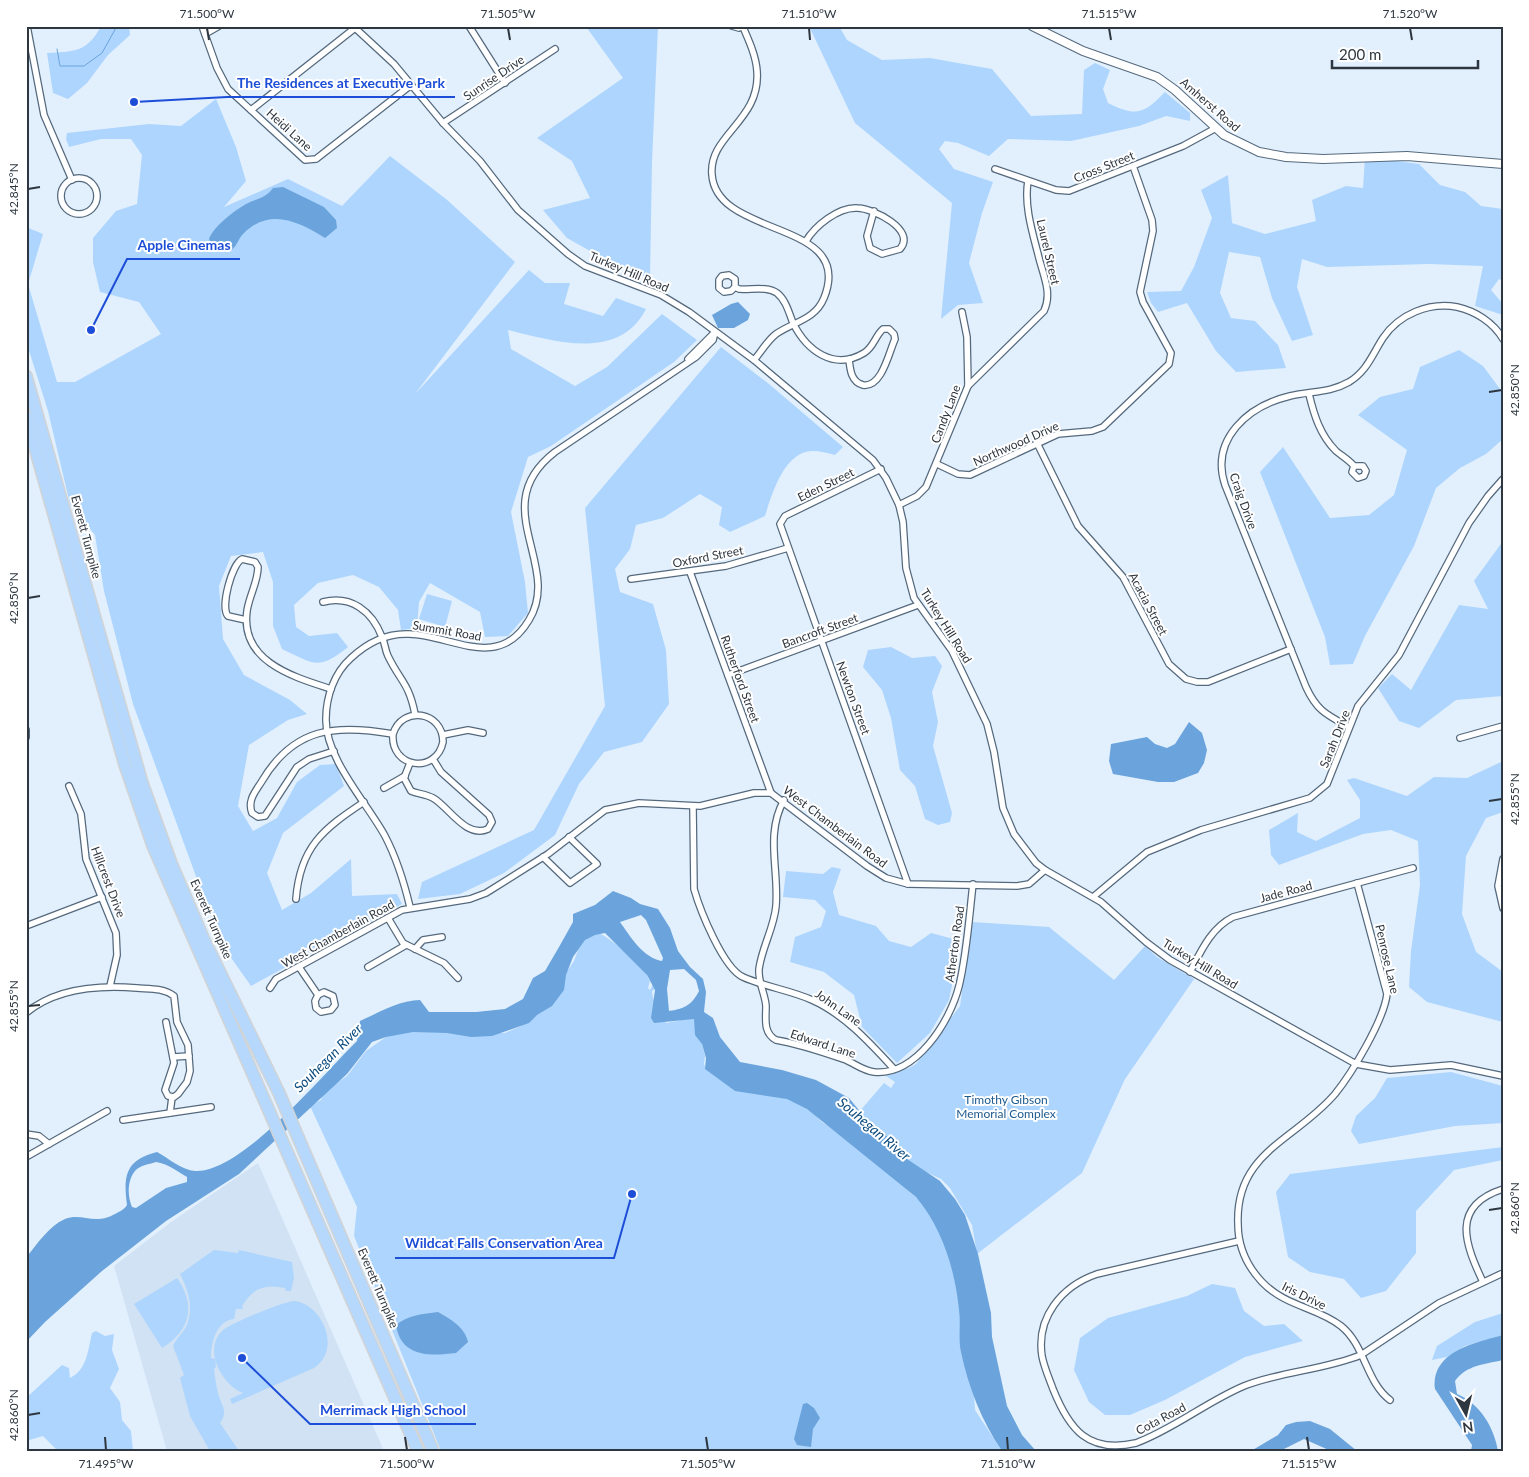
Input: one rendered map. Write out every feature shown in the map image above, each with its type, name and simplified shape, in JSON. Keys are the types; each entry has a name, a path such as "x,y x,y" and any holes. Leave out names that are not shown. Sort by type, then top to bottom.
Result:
{"highway":[{"name":"Everett Turnpike","path":"26,376 142,783 171,863 203,938 279,1093 433,1451"},
{"name":"Everett Turnpike","path":"26,416 122,756 143,820 174,899 288,1152 418,1451"}],"street":[{"path":"27,26 47,124 72,180"},
{"name":"Heidi Lane","path":"202,26 224,84 301,157 310,161 316,159 411,85"},
{"path":"205,34 219,26"},
{"path":"469,26 505,83"},
{"path":"732,26 744,27 755,60 756,89 747,112 714,155 712,166 713,183 721,198 734,210 811,244 822,258 826,269 827,286 818,308 810,316 774,336 754,360"},
{"name":"Amherst Road","path":"1032,26 1083,51 1132,67 1164,82 1216,128 1235,142 1253,150 1286,157 1323,159 1407,156 1503,164"},
{"path":"251,110 354,27"},
{"name":"Turkey Hill Road","path":"354,27 386,55 480,162 518,210 576,260 666,298 754,360 849,438 881,469 899,505 903,522 906,568 918,605 952,652 987,724 994,752 1000,797 1006,819 1020,843 1045,870 1093,897 1163,955 1190,972 1356,1064 1390,1070 1451,1065 1503,1076"},
{"name":"Sunrise Drive","path":"444,123 555,49"},
{"name":"Cross Street","path":"995,170 1056,190 1069,191 1196,140 1216,128"},
{"name":"Northwood Drive","path":"937,464 958,474 970,475 1058,434 1092,431 1103,427 1162,372 1170,359 1171,353 1143,302 1140,292 1153,231 1152,220 1133,166"},
{"path":"72,180 86,180 95,190 94,205 86,212 72,213 62,203 62,190 72,180"},
{"name":"Laurel Street","path":"968,386 1044,312 1046,306 1046,283 1026,201 1028,180"},
{"path":"806,241 816,228 844,210 857,208 874,211 893,223 902,233 904,243 897,251 879,253 869,246 867,236 874,211"},
{"path":"735,287 774,292 784,302 804,342 819,355 832,359 849,359 869,350 883,330 891,330 894,334 895,339 880,375 872,383 864,385 856,381 852,376 849,359"},
{"name":"Craig Drive","path":"1349,727 1330,718 1313,702 1291,650 1225,485 1222,474 1222,457 1229,435 1244,418 1284,398 1335,389 1354,379 1368,365 1390,329 1399,321 1418,310 1440,306 1463,309 1484,319 1503,338"},
{"name":"Candy Lane","path":"899,505 917,496 926,486 937,464 968,386 967,337 962,312"},
{"name":"Summit Road","path":"410,907 393,851 334,751 326,731 326,717 331,689 338,674 349,660 363,648 383,638 417,634 462,647 480,649 503,644 518,634 531,618 538,593 524,505 528,488 538,467 555,452 707,346 713,340 715,332"},
{"path":"1309,394 1315,417 1324,437 1354,466"},
{"name":"Acacia Street","path":"1037,443 1078,526 1123,577 1163,654 1176,672 1197,682 1208,682 1291,650"},
{"name":"Eden Street","path":"781,519 881,469"},
{"name":"Sarah Drive","path":"1093,897 1147,852 1201,830 1310,798 1327,784 1349,727 1365,696 1399,655 1475,514 1503,479"},
{"name":"Newton Street","path":"781,519 780,524 788,548 908,884"},
{"name":"Oxford Street","path":"631,580 726,566 788,548"},
{"path":"246,620 228,616 224,610 231,577 236,564 242,559 255,562 258,567 248,603 246,620 250,636 258,652 270,664 287,674 331,689"},
{"name":"Rutherford Street","path":"690,572 771,793"},
{"path":"323,602 338,600 357,604 372,618 383,638 387,655 410,691 415,714"},
{"name":"Bancroft Street","path":"728,675 822,642 918,605"},
{"path":"415,714 432,718 439,725 443,734 441,748 432,759 423,764 410,763 396,752 393,734 401,721 415,714"},
{"path":"1460,738 1503,726"},
{"path":"334,751 309,759 296,767 268,814 260,818 252,813 250,806 252,799 278,757 295,743 326,731 354,729 393,734"},
{"path":"26,730 26,737"},
{"path":"443,734 468,730 483,733"},
{"path":"410,763 405,776 406,784 411,791 434,798 452,816 474,830 488,829 492,822 489,815 441,772 432,759"},
{"path":"384,788 405,776"},
{"name":"Hillcrest Drive","path":"69,786 80,814 85,854 117,938 117,955 110,986"},
{"name":"West Chamberlain Road","path":"270,988 276,979 410,907 478,896 544,857 596,815 622,805 639,803 693,807 754,793 771,793 784,800 871,870 886,878 908,884 1023,885 1034,881 1045,870"},
{"path":"759,983 759,969 776,908 777,884 773,839 777,815 784,800"},
{"path":"296,899 300,869 315,841 332,824 364,802"},
{"name":"John Lane","path":"693,807 694,889 699,908 732,970 759,983 802,996 822,1006 866,1040 894,1069"},
{"path":"544,857 570,883 597,864 569,837"},
{"path":"1503,859 1498,886 1503,908"},
{"name":"Jade Road","path":"1190,972 1208,940 1222,922 1244,914 1413,868"},
{"name":"Penrose Lane","path":"1356,1064 1385,1006 1387,994 1358,883"},
{"name":"Atherton Road","path":"894,1069 911,1062 925,1047 942,1023 955,999 963,965 972,884"},
{"path":"26,926 102,897"},
{"path":"388,918 406,945 444,963 458,978"},
{"path":"415,949 423,940 442,937"},
{"path":"368,967 406,945"},
{"path":"299,967 318,995"},
{"name":"Edward Lane","path":"759,983 766,1003 766,1023 770,1037 835,1056 869,1071 882,1072 894,1069"},
{"path":"26,1013 41,1002 58,995 110,986 158,989 174,996 176,1019 187,1042 190,1071 187,1082 178,1095 172,1097 166,1094 165,1089 173,1069 173,1057 166,1022"},
{"path":"173,1057 189,1056"},
{"name":"Iris Drive","path":"1356,1064 1334,1094 1267,1150 1250,1172 1238,1204 1239,1241 1251,1268 1269,1289 1288,1302 1340,1325 1349,1334 1362,1355 1380,1393 1390,1400"},
{"path":"170,1113 172,1097"},
{"path":"123,1120 211,1107"},
{"path":"26,1157 107,1111"},
{"path":"26,1134 39,1136 49,1144"},
{"path":"1483,1282 1468,1247 1466,1225 1475,1204 1484,1197 1503,1189"},
{"name":"Cota Road","path":"1239,1241 1096,1274 1074,1284 1061,1295 1047,1316 1042,1332 1041,1349 1045,1366 1062,1410 1074,1428 1098,1443 1121,1446 1136,1443 1255,1382 1362,1355 1439,1303 1503,1273"}],"shaded area":[{"path":"258,1163 384,1451 167,1451 114,1266 171,1222"}],"green space":[{"path":"101,26 129,26 130,35 108,55 87,83 68,99 53,93 47,53 72,51 85,46 96,35"},
{"path":"565,26 658,26 652,162 650,279 608,261 567,238 543,210 590,198 572,161 537,138 623,78 587,28 567,29"},
{"path":"809,26 839,26 847,40 882,60 930,58 992,69 1031,116 1082,114 1084,70 1095,63 1110,70 1103,89 1108,103 1126,110 1139,111 1151,105 1165,92 1190,113 1190,121 1166,116 1139,126 1071,141 1008,139 989,156 958,143 945,141 939,149 954,169 993,182 982,213 969,263 983,303 958,305 941,319 952,203 855,123"},
{"path":"216,99 236,147 246,181 224,207 288,179 342,206 390,156 446,199 515,262 415,394 529,270 545,283 570,283 564,304 603,316 616,298 646,309 634,326 620,336 603,342 584,344 565,342 508,330 511,349 575,386 607,367 662,314 697,340 674,362 551,446 528,457 511,512 525,582 528,613 508,636 485,637 480,612 430,583 419,602 417,628 401,630 398,610 379,587 353,575 318,583 294,605 296,627 309,636 337,633 348,647 330,660 316,663 309,661 282,649 273,626 273,582 263,552 231,556 219,586 223,639 244,675 290,700 307,714 288,720 249,745 238,806 253,831 277,818 297,782 320,765 336,764 344,786 283,833 267,873 282,910 311,893 351,859 352,896 397,894 402,904 251,986 220,942 133,704 104,591 95,535 70,504 48,411 26,341 26,227 43,234 28,284 57,382 75,382 161,334 139,302 100,292 93,262 93,238 116,211 137,204 142,155 131,139 101,139 69,147 66,139 67,133 149,124 181,126"},
{"path":"1365,157 1419,164 1440,185 1465,192 1481,206 1503,209 1503,281 1499,279 1491,290 1503,304 1503,315 1475,306 1483,266 1428,264 1327,267 1302,259 1297,287 1313,335 1292,341 1272,298 1260,257 1229,252 1220,293 1231,318 1255,321 1278,345 1286,368 1236,372 1216,351 1187,303 1158,312 1151,303 1147,292 1181,291 1194,267 1212,218 1201,190 1228,175 1232,223 1265,234 1316,221 1312,200 1346,186 1363,188"},
{"path":"721,347 769,384 843,447 835,455 812,451 802,453 794,458 787,466 776,486 765,516 730,532 719,525 722,507 700,494 663,518 636,525 630,549 615,569 620,592 653,604 666,650 669,704 642,742 604,752 579,784 555,835 504,873 460,894 418,899 422,882 534,830 605,706 585,508"},
{"path":"1459,350 1483,366 1503,393 1503,439 1486,454 1460,468 1436,488 1414,546 1365,636 1353,664 1330,665 1325,637 1260,472 1283,447 1330,518 1369,515 1394,495 1407,450 1358,415 1380,397 1413,389 1420,367"},
{"path":"1503,541 1503,696 1456,700 1419,728 1399,721 1378,688 1392,674 1411,690 1459,605 1488,609 1474,581"},
{"path":"427,594 452,601 445,627 419,619"},
{"path":"891,647 912,658 935,656 942,666 932,692 938,722 933,746 952,813 950,822 938,825 925,819 915,786 900,770 891,718 882,690 863,667 868,650"},
{"path":"1503,761 1503,812 1486,818 1466,856 1462,914 1476,952 1503,972 1503,1022 1427,1002 1409,987 1411,951 1420,885 1418,841 1391,830 1363,834 1279,865 1271,855 1269,830 1298,813 1297,832 1316,841 1360,818 1360,800 1347,780 1354,778 1407,796 1434,777 1467,778"},
{"path":"832,867 841,869 833,892 839,915 876,926 889,941 911,947 931,933 961,941 949,1000 930,1033 897,1063 862,1027 854,995 824,972 790,962 795,937 821,927 826,911 815,900 783,897 786,871 823,874"},
{"name":"Timothy Gibson Memorial Complex","path":"972,922 1049,927 1114,980 1145,946 1157,957 1194,979 1125,1079 1082,1173 977,1254 972,1225 950,1188 941,1179 911,1165 894,1145 859,1112 884,1083 891,1088 895,1082 886,1076 916,1064 960,1006"},
{"path":"597,933 614,943 644,970 650,981 648,988 650,990 653,984 655,989 652,991 653,998 666,1023 693,1018 696,1020 705,1056 704,1064 706,1069 781,1094 807,1107 822,1122 849,1140 924,1204 936,1223 950,1258 962,1310 975,1410 1002,1451 441,1451 354,1236 357,1207 310,1106 321,1100 324,1092 347,1076 366,1051 386,1037 410,1030 505,1033 521,1026 564,988 564,976 574,961 578,950 585,939"},
{"path":"1451,1072 1503,1086 1503,1123 1455,1126 1359,1144 1351,1131 1356,1116 1375,1098 1387,1078"},
{"path":"1503,1147 1503,1160 1454,1170 1416,1211 1416,1253 1386,1291 1361,1298 1344,1279 1310,1272 1288,1257 1276,1192 1290,1174"},
{"path":"214,1250 238,1253 239,1250 292,1262 294,1278 291,1291 286,1291 285,1288 265,1287 255,1291 242,1306 243,1309 236,1309 234,1319 219,1328 212,1346 211,1358 215,1359 216,1384 224,1408 223,1419 220,1423 239,1451 210,1451 190,1416 180,1378 184,1375 173,1346 186,1327 190,1314 188,1293 180,1274"},
{"path":"177,1278 187,1298 188,1316 179,1333 162,1348 134,1304"},
{"path":"1212,1284 1235,1288 1244,1311 1264,1326 1284,1324 1303,1341 1245,1357 1165,1400 1130,1415 1105,1415 1089,1402 1074,1370 1080,1338 1108,1318 1187,1296"},
{"path":"294,1301 304,1304 313,1310 325,1329 328,1340 327,1350 322,1360 314,1368 232,1404 230,1399 243,1393 235,1389 228,1382 217,1366 214,1347 217,1338 223,1330 236,1323"},
{"path":"1503,1313 1503,1335 1465,1346 1447,1357 1432,1360 1437,1346 1475,1322"},
{"path":"96,1331 105,1336 114,1334 112,1350 119,1369 110,1388 120,1402 122,1420 131,1431 133,1451 58,1451 43,1436 26,1441 26,1398 62,1365 69,1368 70,1378 76,1374 83,1365 88,1353 92,1333"}],"water":[{"path":"283,187 324,207 336,220 337,228 325,238 295,223 275,219 255,225 245,232 236,246 230,251 220,252 213,247 209,239 215,229 225,219 246,204 261,198 273,188"},
{"path":"738,302 750,314 748,320 734,328 718,328 712,315"},
{"path":"1189,722 1202,733 1207,750 1204,763 1198,773 1174,782 1158,782 1113,774 1109,761 1111,744 1147,737 1155,744 1167,748 1175,744"},
{"name":"Souhegan River","path":"613,891 631,898 640,904 658,909 670,928 678,951 690,967 703,979 706,992 704,1012 713,1018 720,1037 740,1062 782,1070 816,1080 849,1098 871,1125 889,1138 907,1159 940,1181 955,1199 965,1215 978,1254 991,1313 992,1337 1007,1406 1022,1435 1036,1451 1002,1451 982,1416 972,1391 961,1352 957,1295 946,1250 933,1222 916,1197 807,1109 787,1099 735,1091 705,1069 706,1058 702,1044 695,1035 694,1019 654,1023 651,1018 655,990 647,975 605,933 585,940 573,957 566,975 564,990 552,1006 537,1015 529,1023 492,1036 471,1037 447,1033 413,1032 386,1037 372,1042 347,1074 239,1174 166,1221 102,1271 45,1322 26,1342 26,1258 39,1241 59,1222 71,1217 101,1219 125,1208 127,1205 126,1185 129,1170 139,1159 157,1152 180,1166 195,1171 214,1168 235,1156 258,1140 281,1119 357,1041 360,1021 389,1008 405,1002 420,1000 429,1012 476,1012 505,1009 523,999 533,978 545,971 573,922 573,914 595,905","holes":["641,915 646,920 663,958 662,961 649,956 643,951 620,922","684,969 696,980 699,991 687,1006 669,1011 667,989 670,970","156,1162 164,1164 187,1177 187,1182 166,1188 136,1208 132,1207 129,1198 131,1177 137,1169"]},
{"path":"438,1312 464,1332 468,1342 456,1353 437,1355 419,1352 404,1344 399,1336 396,1325 411,1317"},
{"path":"1503,1335 1503,1360 1471,1368 1455,1381 1457,1394 1473,1404 1485,1417 1493,1433 1498,1451 1471,1451 1472,1445 1435,1389 1436,1376 1440,1366 1447,1357 1480,1341"},
{"path":"807,1403 814,1408 820,1418 813,1429 811,1447 797,1445 794,1439 803,1404"},
{"path":"1310,1421 1330,1429 1357,1451 1331,1451 1304,1439 1280,1451 1251,1451 1278,1435 1286,1425"}],"waterway":[{"path":"57,49 60,66 84,66 102,53 117,26"}],"place":[{"name":"The Residences at Executive Park","path":"134,102"},
{"name":"Apple Cinemas","path":"91,330"},
{"name":"Wildcat Falls Conservation Area","path":"632,1194"},
{"name":"Merrimack High School","path":"242,1358"}]}
